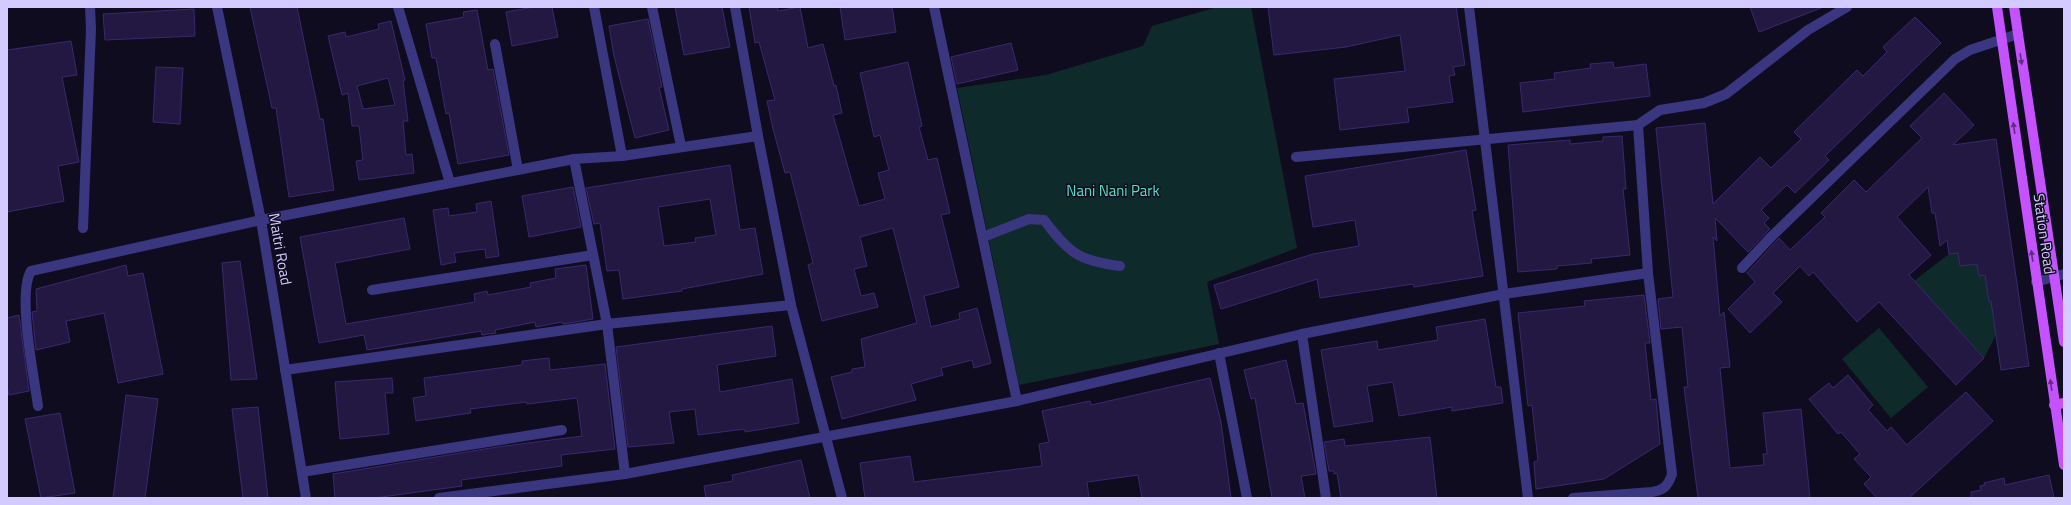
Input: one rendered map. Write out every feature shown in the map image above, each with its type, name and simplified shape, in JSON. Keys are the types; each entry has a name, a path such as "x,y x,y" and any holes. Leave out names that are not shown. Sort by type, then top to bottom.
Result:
{"main road":[{"name":"Station Road","path":"1997,7 2036,282 2059,404 2064,465"},
{"name":"Station Road","path":"2014,7 2059,275 2064,342"}],"street":[{"name":"Maitri Road","path":"217,7 261,220 306,498"},
{"path":"398,7 450,183"},
{"path":"594,7 622,156"},
{"path":"652,7 681,146"},
{"path":"735,7 790,305 842,498"},
{"path":"934,7 1017,401"},
{"path":"1469,7 1528,498"},
{"path":"1296,157 1638,125 1660,110 1704,103 1726,94 1808,30 1847,7"},
{"path":"83,228 90,9"},
{"path":"1742,268 1772,236 1955,59 1970,50 2002,41 2018,34"},
{"path":"495,44 518,170"},
{"path":"1573,498 1661,490 1669,483 1672,474 1648,273 1638,125"},
{"path":"38,406 24,300 27,278 31,271 261,220 574,158 622,156 681,146 758,136"},
{"path":"574,158 607,324 625,474"},
{"path":"983,237 1029,219 1044,220 1054,234 1073,253 1096,263 1120,266"},
{"path":"372,290 594,255"},
{"path":"439,498 625,474 825,438 1017,401 1302,334 1504,294 1648,273"},
{"path":"2036,282 2059,275"},
{"path":"285,370 607,324 790,305"},
{"path":"1302,334 1326,498"},
{"path":"1218,354 1247,498"},
{"path":"302,472 562,430"}],"green space":[{"name":"Nani Nani Park","path":"1217,7 1251,7 1297,248 1207,282 1219,344 1019,385 957,88 1046,75 1143,46 1152,26"},
{"path":"1958,253 1960,266 1977,264 1979,276 1985,275 1989,301 2002,299 1996,335 1984,358 1914,281 1949,254"},
{"path":"1879,328 1928,387 1891,418 1842,359"}],"building":[{"path":"250,7 297,7 320,119 323,119 334,190 289,197 276,108 272,108"},
{"path":"534,7 552,7 558,37 512,46 506,12"},
{"path":"675,7 722,7 730,47 684,55"},
{"path":"749,7 777,7 778,11 800,7 808,48 823,44 834,86 836,85 842,113 833,115 859,206 885,199 878,173 889,170 880,135 874,137 860,73 908,62 922,126 919,127 928,160 937,158 950,213 941,215 959,287 924,296 931,327 960,319 959,313 977,308 991,363 974,368 972,360 941,368 943,375 911,384 916,400 842,419 831,377 852,372 852,369 865,367 861,339 917,323 893,228 860,237 867,266 854,269 861,296 874,293 878,307 822,321 808,265 813,263 790,172 785,173 773,129 767,101 775,100 759,42 755,43"},
{"path":"840,7 892,7 896,32 845,40"},
{"path":"1268,7 1456,7 1465,65 1453,67 1455,75 1449,76 1453,102 1407,108 1409,122 1340,130 1334,79 1405,71 1400,35 1346,47 1274,55"},
{"path":"1750,7 1821,7 1821,8 1759,32"},
{"path":"194,9 195,36 105,40 103,14"},
{"path":"477,10 488,70 493,69 509,155 458,164 449,113 446,114 436,58 432,58 426,24 464,17 463,12"},
{"path":"1915,17 1941,43 1825,156 1829,160 1795,193 1787,185 1761,210 1769,218 1764,223 1770,229 1748,252 1715,218 1717,241 1713,237 1720,316 1724,312 1730,367 1720,368 1730,468 1764,465 1763,454 1767,454 1763,413 1801,409 1810,498 1698,498 1684,387 1688,387 1682,327 1661,329 1658,299 1673,297 1656,128 1705,123 1713,204 1760,157 1771,168 1801,139 1794,132 1857,70 1863,76 1887,52 1883,47"},
{"path":"648,19 662,87 659,87 669,130 635,138 614,56 609,26"},
{"path":"391,21 405,80 403,81 408,121 403,121 406,155 412,154 414,173 359,180 356,161 363,160 359,126 352,126 348,93 342,95 328,36 345,32 346,37 379,29 378,24","holes":["388,78 395,105 363,109 357,86"]},
{"path":"71,41 77,75 62,77 79,162 58,166 64,201 7,212 7,50"},
{"path":"1011,43 1018,70 957,84 951,57"},
{"path":"1613,62 1614,68 1646,64 1650,96 1523,112 1520,83 1555,79 1554,73 1591,68 1590,64"},
{"path":"156,67 183,68 180,124 153,122"},
{"path":"1944,93 1974,125 1953,145 1996,139 2029,366 2001,370 1991,301 1989,301 1985,275 1979,276 1977,264 1960,266 1958,253 1949,254 1947,240 1940,246 1935,213 1932,213 1928,187 1897,217 1931,255 1909,275 1984,358 1956,385 1879,302 1857,322 1813,272 1809,276 1800,266 1773,293 1782,302 1750,333 1728,309 1755,282 1747,273 1779,238 1790,250 1825,217 1821,213 1854,180 1866,192 1922,138 1910,126"},
{"path":"1622,136 1626,189 1623,189 1630,255 1591,259 1592,263 1557,266 1557,269 1518,272 1508,145 1570,140 1570,144 1603,141 1603,137"},
{"path":"1466,150 1476,210 1472,211 1483,276 1414,287 1413,284 1320,298 1317,279 1221,309 1214,285 1313,254 1359,246 1355,220 1313,227 1305,176"},
{"path":"730,165 740,230 755,228 763,274 682,289 682,291 623,299 619,270 607,271 600,223 594,224 586,188","holes":["710,199 716,235 695,238 696,242 664,246 658,207"]},
{"path":"573,187 581,227 529,237 522,196"},
{"path":"491,201 499,256 486,258 485,249 454,253 456,262 441,265 433,210 448,208 449,216 477,212 476,204"},
{"path":"404,218 410,249 335,263 346,324 475,302 474,294 487,291 488,295 531,287 530,283 556,278 555,269 586,265 593,319 563,324 562,322 536,327 535,322 495,330 496,333 482,335 481,331 367,350 364,335 319,343 300,237"},
{"path":"240,261 257,379 231,380 222,263"},
{"path":"126,265 128,276 143,273 163,374 118,383 104,313 66,321 70,342 36,350 32,312 37,311 36,289"},
{"path":"1644,295 1650,343 1645,343 1651,400 1656,399 1660,444 1604,479 1536,489 1534,462 1538,461 1532,405 1528,406 1518,313 1585,306 1584,301"},
{"path":"19,315 29,391 9,395 7,387 7,318"},
{"path":"1485,319 1496,387 1501,387 1503,403 1452,411 1452,407 1399,416 1393,382 1367,386 1373,421 1334,427 1321,350 1377,341 1378,350 1438,340 1436,327"},
{"path":"772,326 776,356 717,365 720,392 792,379 799,423 745,432 745,429 698,435 695,409 669,412 674,443 628,447 616,347"},
{"path":"549,358 550,370 605,364 615,449 561,455 562,466 461,480 462,486 374,498 335,498 333,474 497,447 582,436 577,398 527,404 526,402 470,409 471,413 416,421 413,398 426,396 424,378 522,365 522,361"},
{"path":"1286,360 1296,404 1303,403 1316,474 1301,476 1305,498 1272,498 1255,398 1251,399 1244,370"},
{"path":"1848,375 1873,405 1868,410 1887,431 1891,427 1907,445 1966,392 1993,421 1909,498 1877,498 1864,484 1871,477 1854,459 1860,454 1841,432 1838,434 1809,399 1829,383 1833,388"},
{"path":"392,378 393,393 385,393 389,434 340,439 335,382"},
{"path":"1210,378 1221,422 1231,498 1142,498 1138,475 1087,482 1089,498 865,498 860,463 910,456 914,482 1042,466 1039,444 1049,442 1042,411 1090,401 1091,405"},
{"path":"126,395 158,399 145,498 113,498"},
{"path":"258,407 268,498 243,498 232,409"},
{"path":"60,413 75,493 41,498 25,419"},
{"path":"1430,437 1437,498 1341,498 1337,473 1334,474 1334,471 1329,471 1324,442 1344,439 1345,446"},
{"path":"801,460 810,498 706,498 704,486 733,481 732,475"},
{"path":"2049,475 2054,498 1971,498 1971,492 1981,490 1980,486 1985,485 1984,483 2004,478 2005,485"}]}
